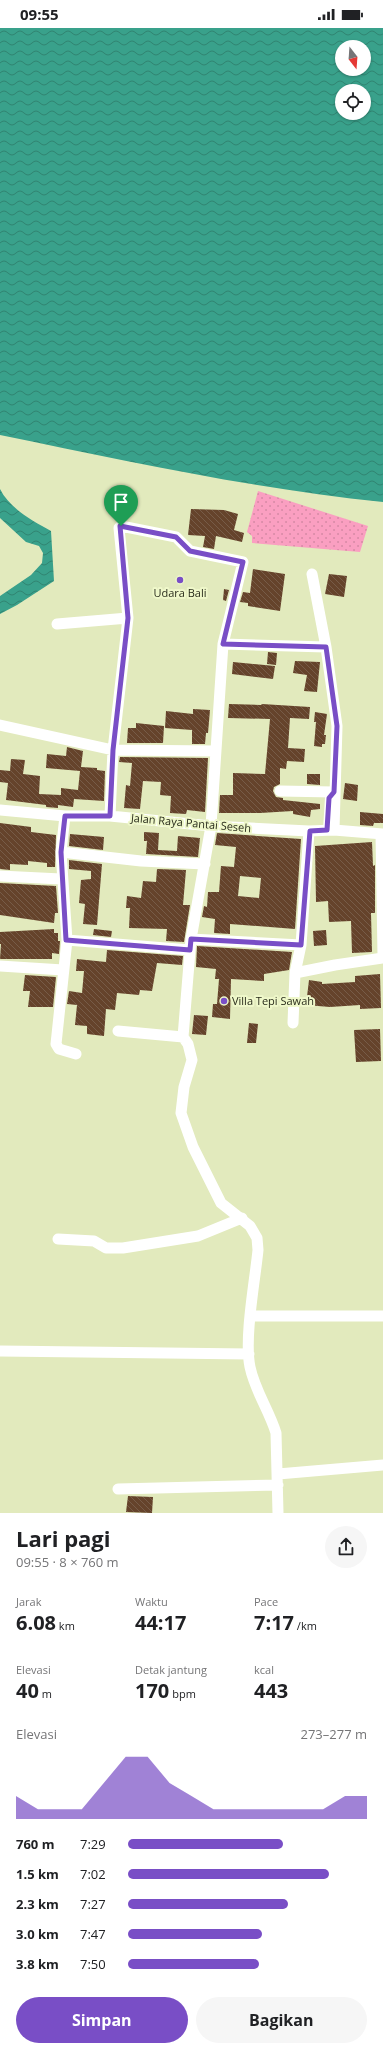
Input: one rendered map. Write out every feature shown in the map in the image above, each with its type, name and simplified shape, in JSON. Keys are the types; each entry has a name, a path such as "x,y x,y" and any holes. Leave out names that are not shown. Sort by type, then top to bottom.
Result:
{"street":[{"path":"110,816 113,750 128,618 119,528 121,526 176,537 190,551 243,562 223,644 211,826 190,945 183,1038"},
{"path":"312,574 326,647 337,726 334,792 336,798 331,830"},
{"path":"57,624 128,618"},
{"path":"223,644 326,647"},
{"path":"0,725 113,750 215,751"},
{"path":"280,791 334,792"},
{"name":"Jalan Raya Pantai Seseh","path":"0,810 65,816 110,816 211,826 310,831 331,830 382,834"},
{"path":"65,816 61,852 61,879 66,940 56,1044 59,1049 76,1054"},
{"path":"293,1023 295,972 301,945 310,831"},
{"path":"295,972 383,957 382,834"},
{"path":"61,852 141,861 205,864"},
{"path":"0,876 61,879"},
{"path":"66,940 190,945 301,945"},
{"path":"0,966 63,970"},
{"path":"118,1031 183,1038 188,1044 192,1060 184,1087 181,1113 193,1147 221,1203 242,1218 250,1226 257,1238 258,1250 251,1316 250,1366 257,1392 276,1433 278,1513"},
{"path":"58,1239 94,1241 106,1248 124,1248 198,1236 242,1218"},
{"path":"251,1316 383,1316"},
{"path":"0,1351 250,1354"},
{"path":"278,1474 383,1465"},
{"path":"118,1489 278,1485"}],"shaded area":[{"path":"258,491 368,526 360,552 252,543 252,536 247,532"}],"water":[{"path":"0,28 383,28 383,502 287,490 143,464 0,435"},
{"path":"0,489 4,496 16,508 30,519 51,531 54,581 0,614 0,596 31,575 42,563 43,553 39,546 26,542 0,518"}],"building":[{"path":"191,509 224,510 238,514 234,530 244,533 242,542 216,536 214,549 203,547 205,536 188,535"},
{"path":"253,569 285,574 280,611 248,606 248,603 240,602 243,592 250,593"},
{"path":"329,574 347,576 344,597 325,594"},
{"path":"224,589 229,590 226,601 223,600"},
{"path":"268,652 277,653 276,665 267,664"},
{"path":"295,661 320,662 317,692 304,691 307,675 293,673"},
{"path":"233,662 275,666 273,679 232,674"},
{"path":"229,704 262,704 310,707 309,719 290,718 288,748 305,749 304,762 287,761 286,769 280,768 280,784 274,787 273,791 276,797 283,798 283,800 320,804 320,809 311,810 310,817 293,814 293,811 219,813 220,795 233,795 233,773 265,774 270,719 228,718"},
{"path":"193,709 210,710 208,733 206,733 205,744 192,744 192,730 165,728 166,711 193,714"},
{"path":"315,712 327,714 324,735 326,735 325,744 322,744 322,747 314,746 316,722 314,722"},
{"path":"136,723 164,726 163,743 127,743 128,728 136,728"},
{"path":"67,747 83,751 81,767 97,768 97,770 105,771 104,801 74,799 73,807 58,805 58,808 6,800 8,783 0,782 0,770 10,771 11,759 25,760 23,774 40,776 39,794 61,795 61,788 78,790 80,771 46,768 47,754 66,756"},
{"path":"120,757 208,758 205,812 187,810 186,814 170,813 171,796 160,795 161,782 143,781 140,809 124,808 126,785 130,786 132,763 119,762"},
{"path":"307,774 320,774 320,785 307,784"},
{"path":"345,783 358,785 357,801 343,799"},
{"path":"360,812 383,814 383,823 374,823 373,826 360,825"},
{"path":"0,823 31,827 31,832 56,835 55,867 47,867 47,863 28,861 28,865 10,864 10,870 0,869"},
{"path":"144,832 159,833 158,850 177,851 178,836 200,838 198,857 146,854 147,841 144,841"},
{"path":"217,833 301,839 295,929 230,924 230,934 214,933 215,919 202,917 204,906 207,907 208,892 219,892 221,866 234,867 236,847 215,845","holes":["240,876 261,878 259,898 238,896"]},
{"path":"70,834 104,837 103,850 69,846"},
{"path":"372,842 373,866 375,865 375,913 371,913 372,952 352,953 351,921 329,922 328,901 316,902 315,846"},
{"path":"69,860 102,864 97,925 83,924 85,904 79,903 81,880 91,879 91,871 69,869"},
{"path":"157,869 186,870 183,905 190,905 184,942 166,941 167,929 129,928 130,908 126,908 127,896 141,898 143,881 156,882"},
{"path":"0,883 56,886 58,913 55,913 54,923 0,915"},
{"path":"54,929 54,933 58,933 58,941 60,941 59,954 52,953 52,959 0,959 0,932"},
{"path":"94,929 112,931 111,937 93,935"},
{"path":"326,930 327,945 314,946 313,931"},
{"path":"197,946 292,952 289,970 264,974 264,981 231,979 230,1019 212,1017 213,1004 217,1004 219,979 215,979 216,969 196,967"},
{"path":"107,950 183,956 182,965 157,963 152,991 140,990 139,995 117,993 115,1010 106,1009 104,1036 87,1034 87,1026 75,1025 77,1005 67,1004 69,991 82,993 84,971 76,971 77,959 106,962"},
{"path":"380,974 381,1008 360,1009 360,1005 330,1007 306,1005 309,980 322,982 322,984 355,982 355,976"},
{"path":"25,975 56,977 53,1007 28,1007 30,991 23,991"},
{"path":"194,1015 208,1016 206,1035 192,1034"},
{"path":"249,1023 258,1024 256,1043 247,1043"},
{"path":"380,1029 381,1061 356,1062 354,1030"},
{"path":"128,1496 153,1497 152,1513 126,1512"}],"place":[{"name":"Udara Bali","path":"180,580"},
{"name":"Villa Tepi Sawah","path":"224,1001"}],"route":[{"path":"121,526 176,537 179,538 190,551 243,562 223,644 326,647 337,726 334,792 329,798 327,830 310,831 301,945 191,939 190,950 66,940 61,879 61,852 65,816 110,816 113,750 128,618 119,528 121,526"}]}
